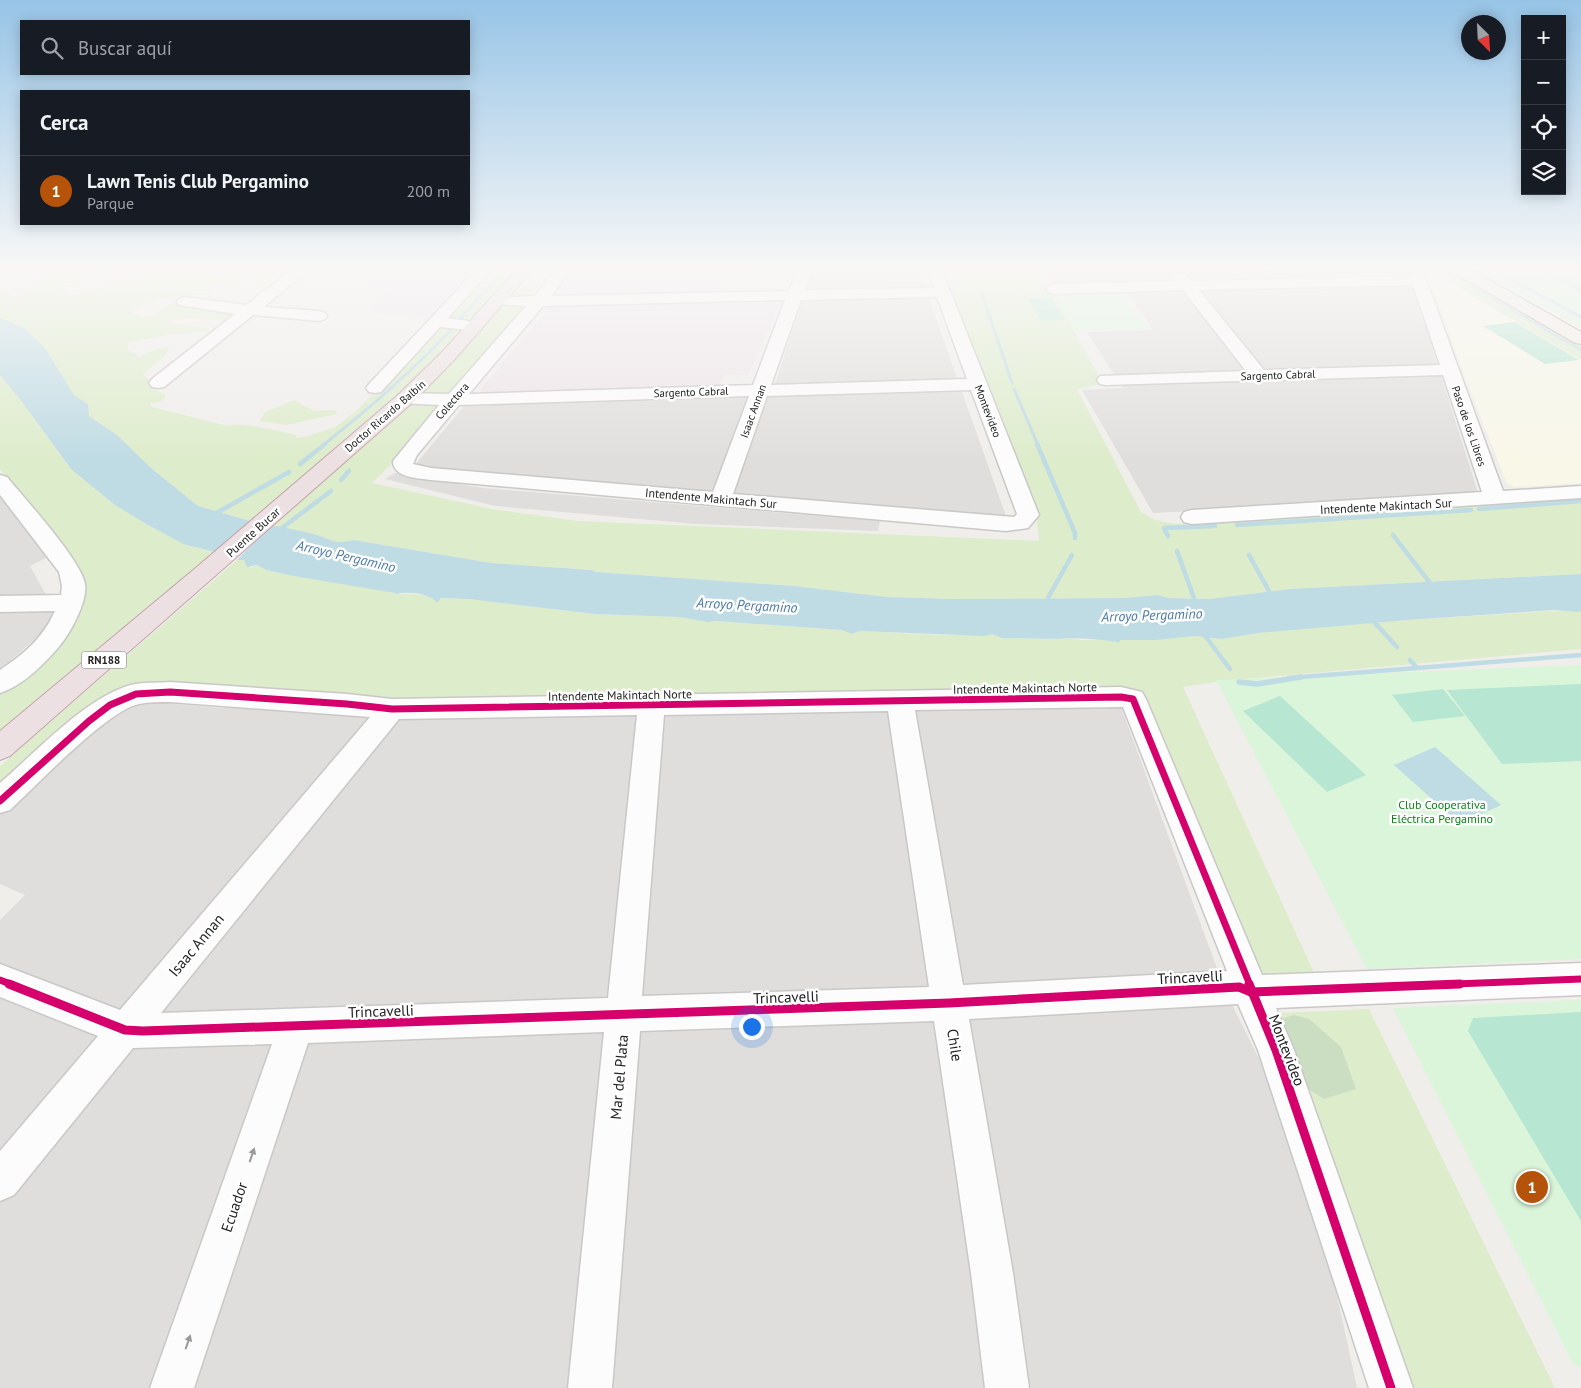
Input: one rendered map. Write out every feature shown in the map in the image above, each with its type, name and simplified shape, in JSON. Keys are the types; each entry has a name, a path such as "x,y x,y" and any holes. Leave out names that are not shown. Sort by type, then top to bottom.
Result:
{"highway":[{"name":"Doctor Ricardo Balbín","path":"298,491 405,399 436,370 469,333"},
{"name":"Puente Bucar","path":"0,748 207,572 298,491"}],"main road":[{"path":"1569,333 1581,340"}],"street":[{"path":"158,384 222,333"},
{"path":"375,388 427,333"},
{"name":"Colectora","path":"403,467 402,461 511,333"},
{"name":"Isaac Annan","path":"721,498 781,333"},
{"name":"Montevideo","path":"958,333 1028,515 1020,523"},
{"path":"1224,333 1259,376"},
{"name":"Paso de los Libres","path":"1437,333 1495,499"},
{"name":"Sargento Cabral","path":"1106,380 1450,370"},
{"name":"Sargento Cabral","path":"405,399 453,400 977,384"},
{"name":"Intendente Makintach Sur","path":"403,467 415,472 431,474 1006,524 1020,523"},
{"path":"0,481 70,571 74,586 71,603 57,633 35,658 0,683"},
{"name":"Intendente Makintach Sur","path":"1192,517 1581,492"},
{"path":"0,604 71,603"},
{"name":"Intendente Makintach Norte","path":"0,801 89,721 110,705 136,694 170,692 347,704 392,710 1121,697 1133,699"},
{"name":"Montevideo","path":"1133,699 1276,1050 1392,1388"},
{"name":"Chile","path":"900,702 992,1273 1007,1388"},
{"name":"Mar del Plata","path":"590,1388 651,706"},
{"name":"Isaac Annan","path":"0,1181 392,710"},
{"name":"Trincavelli","path":"0,980 126,1030 143,1032 949,1003 1239,987 1251,992 1581,979"},
{"name":"Ecuador","path":"172,1388 296,1026"}],"shaded area":[{"path":"528,333 768,333 748,376 724,375 721,386 487,394 480,390"},
{"path":"791,333 941,333 1007,519 414,466 464,406 771,397"},
{"path":"1087,333 1427,333 1479,496 1153,513 1082,390 1123,388"},
{"path":"1450,333 1535,333 1581,360 1581,483 1515,487 1507,484"},
{"path":"395,473 483,488 880,521 878,531 696,524 495,506 385,479"},
{"path":"0,491 50,556 30,566 55,611 46,630 0,669"},
{"path":"126,700 222,708 1120,704 1215,963 1236,1013 1306,1152 1357,1388 0,1388 0,920 25,895 0,884 0,811"}],"green space":[{"path":"28,333 195,333 172,334 128,343 128,351 136,353 138,358 155,349 167,347 169,349 165,356 143,374 147,379 160,378 155,390 165,394 165,398 157,403 150,403 152,407 228,426 251,426 296,435 296,438 335,427 354,413 427,339 437,333 457,333 435,359 385,409 332,455 250,521 198,506 151,468 117,435 89,416 88,404 74,395 60,372"},
{"path":"478,333 503,333 451,391 441,396 423,397 422,393"},
{"path":"965,333 1075,333 1103,384 1077,389 1141,512 1155,520 1176,524 1581,497 1581,574 1290,589 1209,599 1169,598 1157,595 1125,598 954,599 887,597 794,586 491,563 355,540 337,542 271,525 411,405 417,403 434,404 438,410 393,463 372,483 492,509 578,521 1039,541 1037,517"},
{"path":"1494,333 1533,333 1579,360 1545,364"},
{"path":"1535,333 1565,333 1581,342 1581,360"},
{"path":"0,375 72,470 115,505 183,544 219,553 0,735 0,693 55,643 73,565 0,469"},
{"path":"294,400 314,411 335,410 337,414 286,425 260,421 264,413"},
{"path":"237,560 244,560 251,568 257,565 266,570 294,576 362,586 397,594 431,596 437,602 440,598 469,599 595,614 679,617 709,622 842,630 854,634 860,631 940,635 992,634 1002,638 1060,639 1064,637 1081,640 1148,640 1195,636 1222,639 1304,628 1570,610 1581,611 1581,649 1222,681 1183,687 1316,977 1274,979 1260,973 1142,695 393,705 123,687 99,706 0,795 0,766"},
{"name":"Club Cooperativa Eléctrica Pergamino","path":"1581,665 1581,959 1367,969 1216,680"},
{"path":"1581,684 1581,761 1502,764 1447,690"},
{"path":"1443,689 1465,716 1413,722 1392,695"},
{"path":"1280,696 1366,775 1327,792 1243,711"},
{"path":"1581,1000 1581,1366 1574,1366 1393,1008"},
{"path":"1369,1009 1555,1388 1412,1388 1280,1013"},
{"path":"1581,1012 1581,1221 1468,1031 1473,1018"},
{"path":"1294,1015 1309,1019 1341,1047 1356,1089 1324,1099 1302,1085 1279,1020"}],"water":[{"path":"0,333 29,333 45,348 74,395 88,404 89,416 117,435 151,468 198,506 250,521 219,553 183,544 143,522 115,505 72,470 0,375"},
{"name":"Arroyo Pergamino","path":"271,525 337,542 354,540 491,563 794,586 887,597 954,599 1125,598 1157,595 1169,598 1209,599 1290,589 1581,574 1581,611 1555,610 1407,620 1258,633 1222,639 1195,636 1156,640 1120,640 1119,643 1064,638 1002,638 992,634 985,636 860,631 852,634 842,630 708,622 679,617 595,614 469,599 441,598 437,603 424,595 396,594 294,576 266,570 257,565 247,567 244,560 237,560"},
{"path":"1435,747 1501,805 1460,824 1394,765"}],"waterway":[{"path":"323,445 390,389 448,333"},
{"path":"995,333 1012,383"},
{"path":"1552,333 1581,350"},
{"path":"1014,389 1038,445"},
{"path":"300,464 325,444"},
{"path":"1037,444 1075,533 1075,538"},
{"path":"341,480 349,471"},
{"path":"213,515 289,472"},
{"path":"278,531 331,491"},
{"path":"1479,509 1581,501"},
{"path":"1237,525 1471,510"},
{"path":"1168,536 1164,528 1215,526"},
{"path":"1393,535 1430,583"},
{"path":"1177,551 1194,598"},
{"path":"1048,598 1072,555"},
{"path":"1249,555 1269,591"},
{"path":"1375,623 1397,647"},
{"path":"1206,637 1230,669"},
{"path":"1417,668 1581,655"},
{"path":"1410,660 1417,668"},
{"path":"1288,678 1417,668"},
{"path":"1239,682 1257,684 1301,677"}],"cycle path":[{"path":"0,801 89,721 110,705 136,694 170,692 347,704 392,709 1121,697 1133,699 1276,1050 1391,1388"},
{"path":"0,980 125,1030 143,1031 949,1003 1239,987 1251,992 1581,979"}],"place":[{"name":"Lawn Tenis Club Pergamino","path":"1532,1187"}]}
